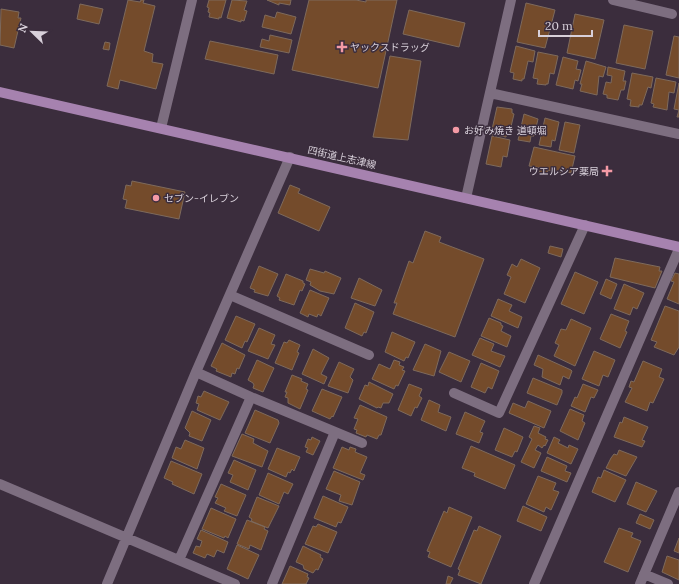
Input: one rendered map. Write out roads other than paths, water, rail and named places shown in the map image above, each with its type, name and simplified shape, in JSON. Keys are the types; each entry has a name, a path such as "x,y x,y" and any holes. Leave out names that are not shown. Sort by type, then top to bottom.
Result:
{"main road":[{"name":"四街道上志津線","path":"0,92 679,248"}],"street":[{"path":"161,128 192,0"},
{"path":"466,198 511,0"},
{"path":"613,0 672,14"},
{"path":"490,93 679,134"},
{"path":"107,584 128,538 196,372 290,158"},
{"path":"454,393 499,413 585,226"},
{"path":"534,584 679,248"},
{"path":"230,295 369,354"},
{"path":"196,372 251,397 362,443"},
{"path":"179,560 251,397"},
{"path":"272,584 335,432"},
{"path":"0,484 235,584"},
{"path":"668,584 642,579 679,492"}],"place":[{"name":"ヤックスドラッグ","path":"342,47"},
{"name":"お好み焼き 道頓堀","path":"456,130"},
{"name":"ウエルシア薬局","path":"607,171"},
{"name":"セブン-イレブン","path":"156,198"}]}
